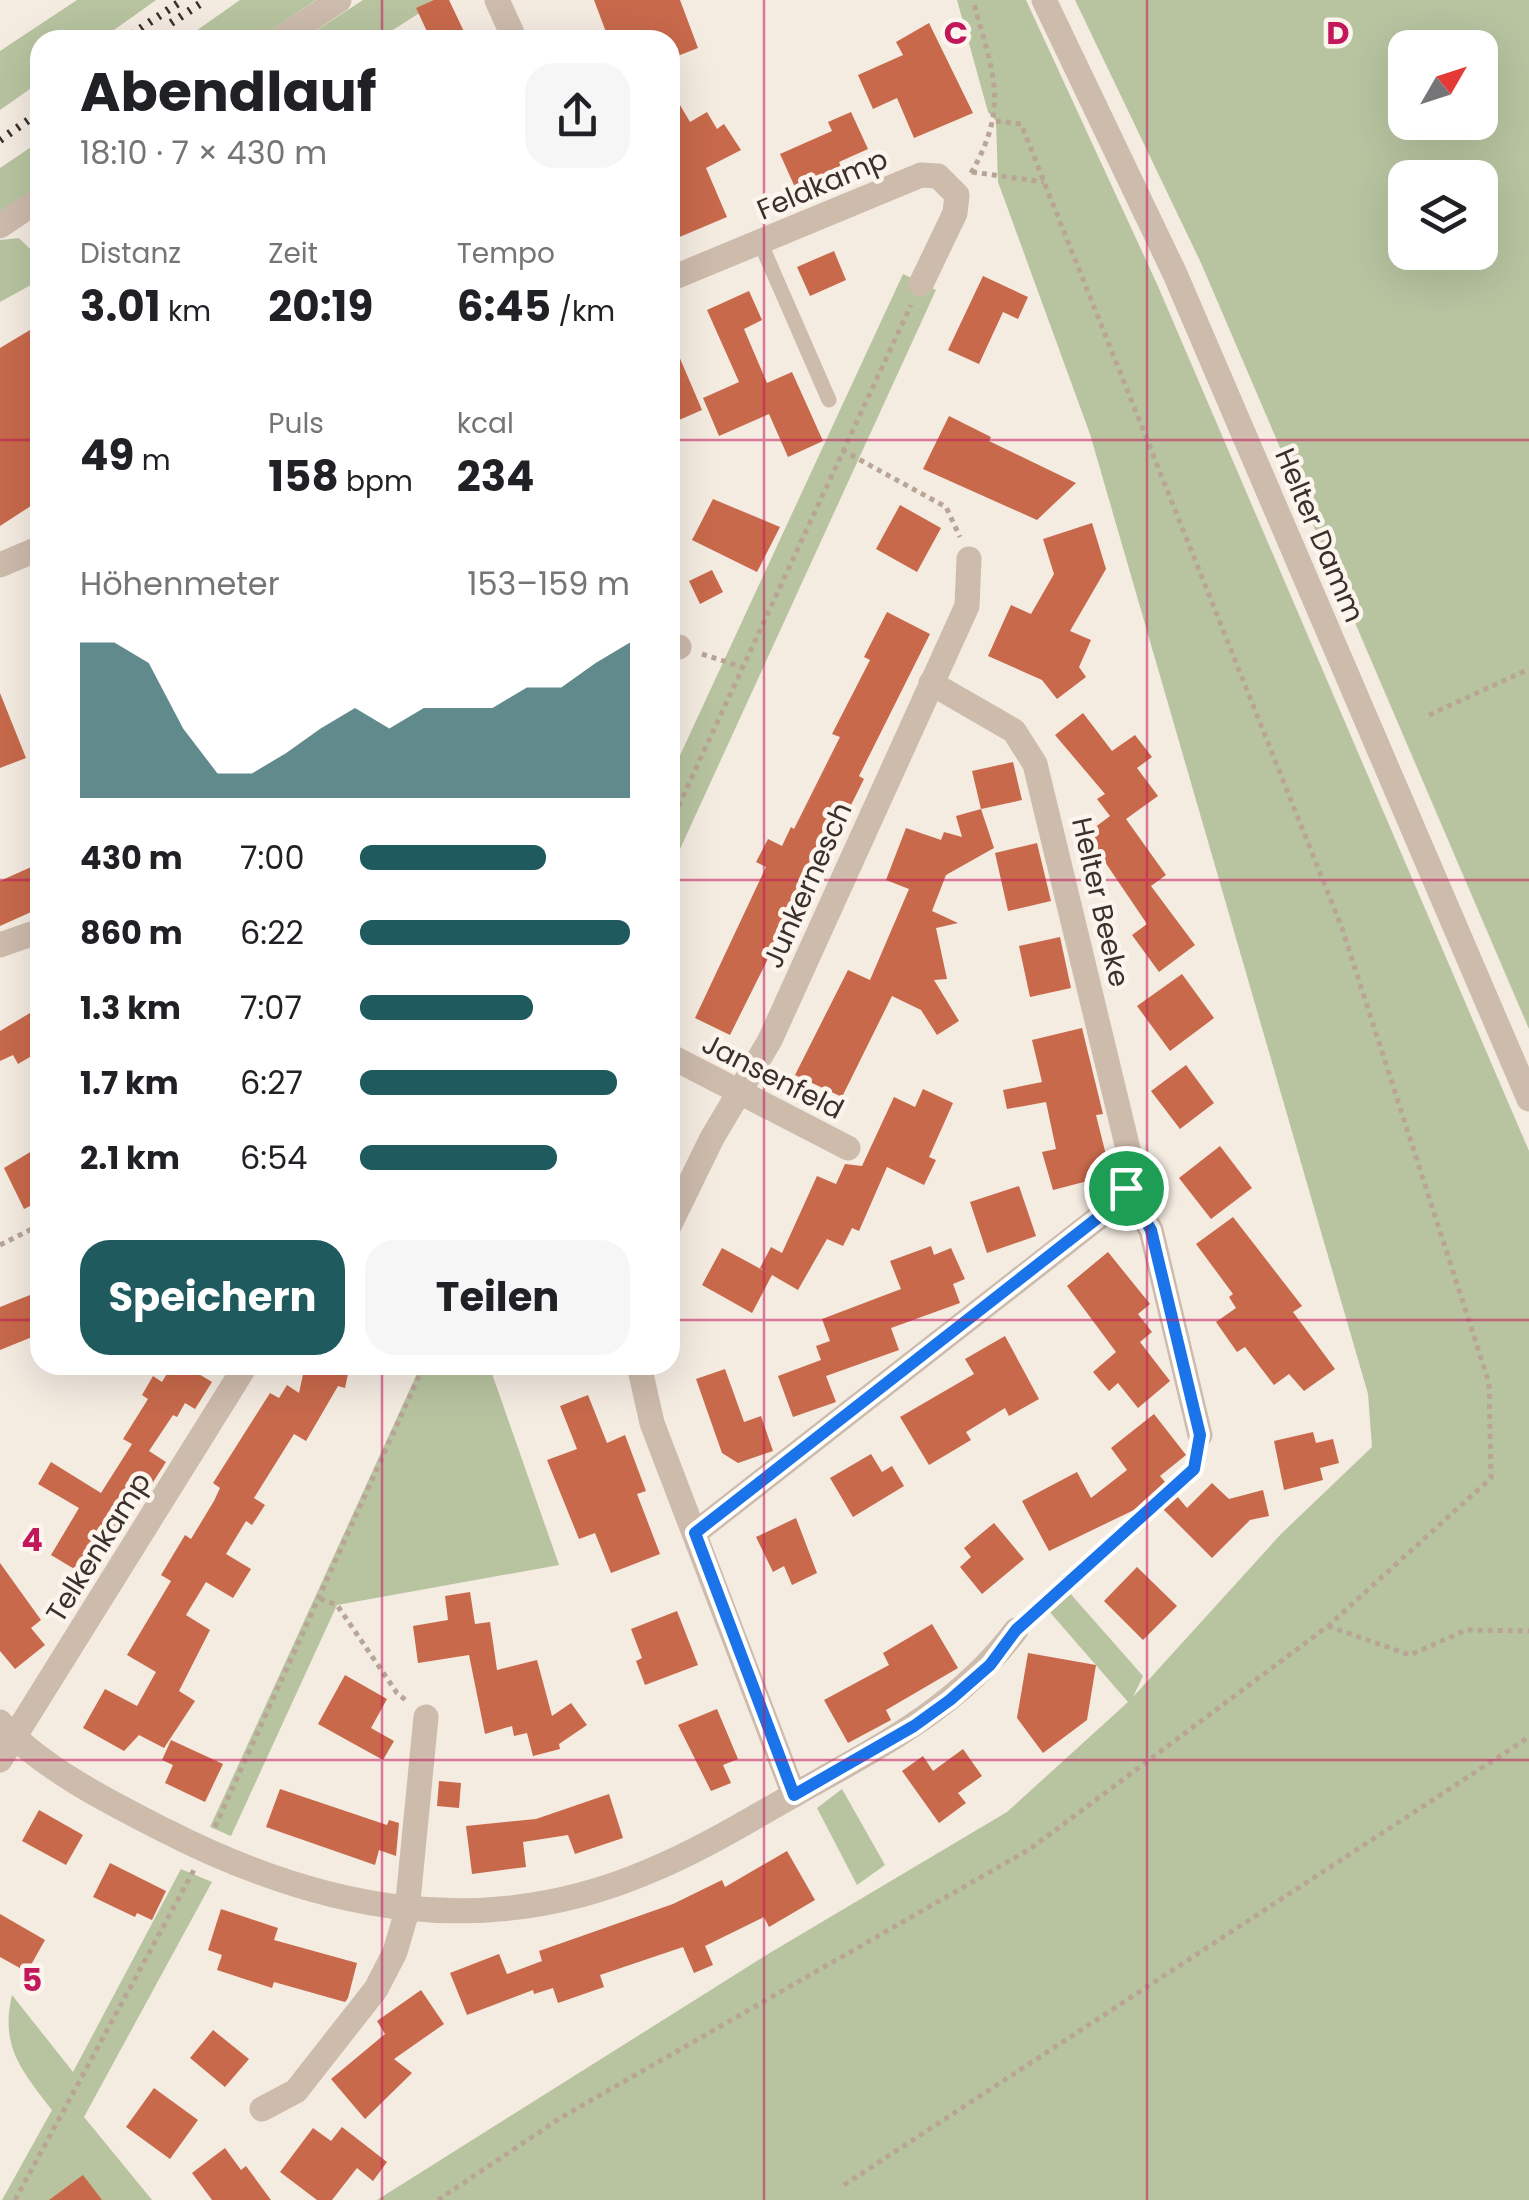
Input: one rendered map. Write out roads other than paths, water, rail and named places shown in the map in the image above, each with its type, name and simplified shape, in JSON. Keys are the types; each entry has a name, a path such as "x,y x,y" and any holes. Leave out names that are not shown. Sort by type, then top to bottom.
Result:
{"street":[{"path":"294,30 339,0"},
{"path":"497,0 510,30"},
{"name":"Helter Damm","path":"1044,0 1175,274 1529,1100"},
{"name":"Feldkamp","path":"680,275 921,175 938,176 957,195 954,214 921,284"},
{"path":"0,226 30,209"},
{"path":"0,566 30,552"},
{"name":"Junkernesch","path":"680,1204 736,1094 770,1040 967,606 970,560"},
{"name":"Helter Beeke","path":"931,683 1014,731 1040,775 1129,1153 1126,1188 1151,1230 1200,1435"},
{"path":"0,945 30,934"},
{"name":"Jansenfeld","path":"680,1062 736,1094 848,1148"},
{"path":"695,1533 1118,1202 1126,1188"},
{"name":"Telkenkamp","path":"0,1760 7,1730 239,1375"},
{"path":"641,1375 652,1423 794,1795"},
{"path":"7,1730 109,1799 204,1851 310,1890 446,1914 542,1904 652,1870 914,1726 990,1665 1016,1630"},
{"path":"262,2109 296,2091 376,1988 395,1952 407,1910 426,1717"}],"lane":[{"path":"760,242 829,400"}],"railway":[{"path":"138,30 183,0"},
{"path":"171,23 206,0"},
{"path":"0,140 30,119"}]}
